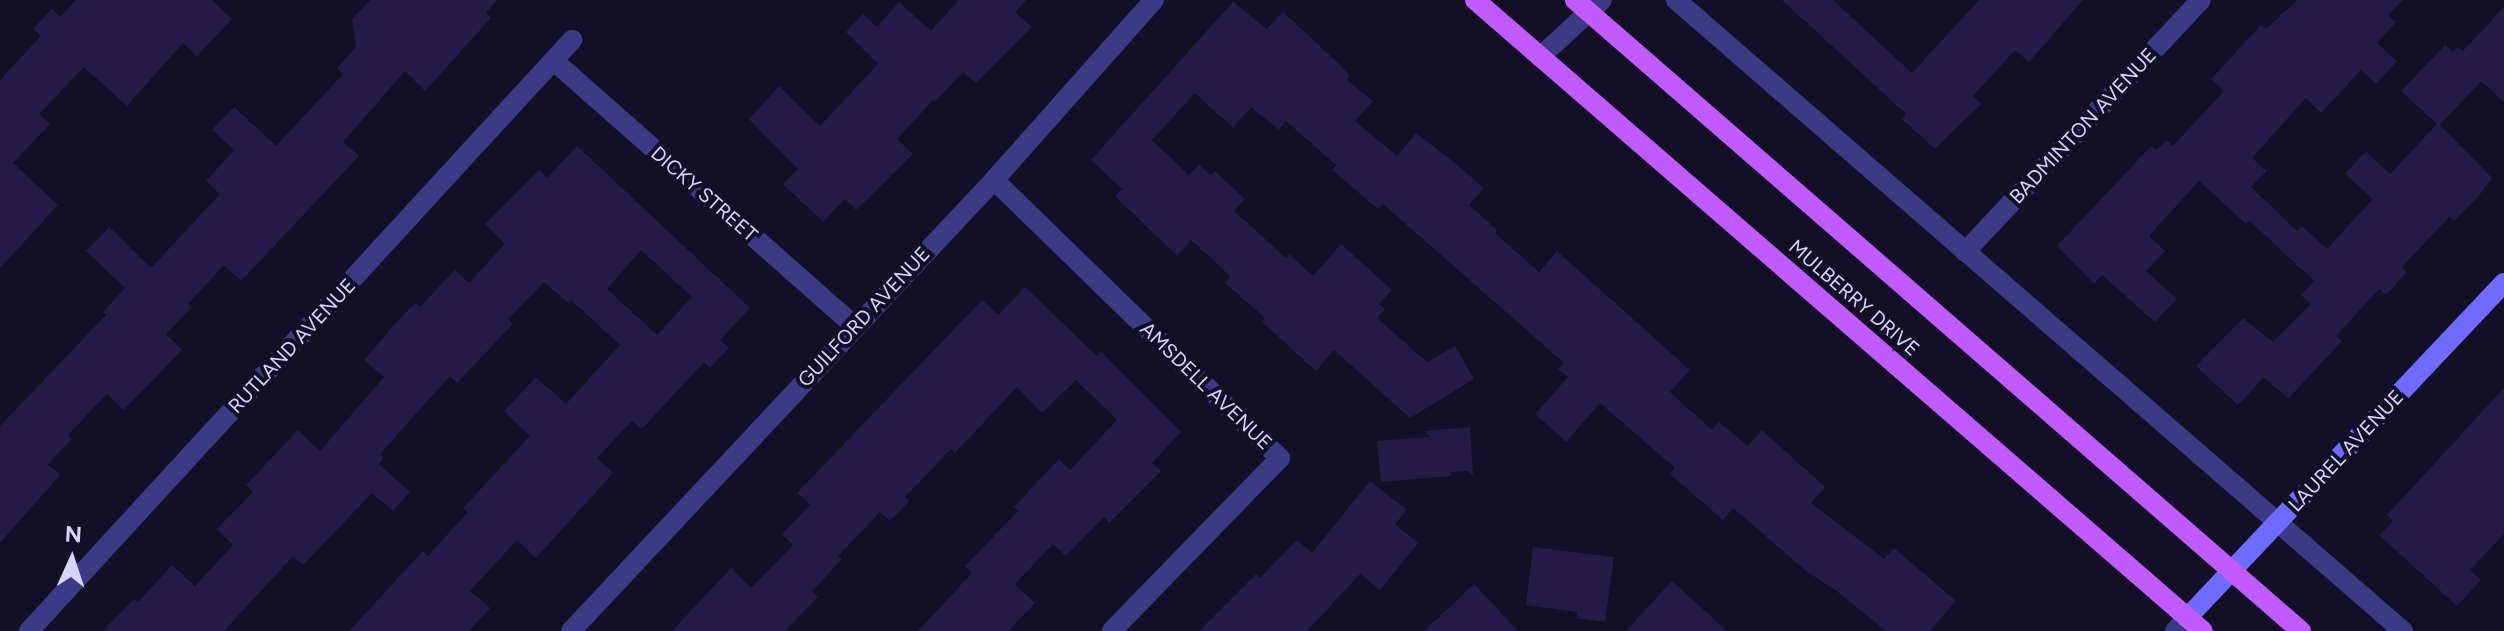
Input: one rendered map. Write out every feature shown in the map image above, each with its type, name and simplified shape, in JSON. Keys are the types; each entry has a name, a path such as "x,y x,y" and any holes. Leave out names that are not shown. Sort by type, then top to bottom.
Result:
{"main road":[{"name":"MULBERRY DRIVE","path":"1475,0 2188,627"},
{"name":"MULBERRY DRIVE","path":"1589,4 2301,631"}],"street":[{"name":"GUILFORD AVENUE","path":"571,631 994,180 1154,0"},
{"path":"1676,0 2403,631"},
{"name":"BADMINTON AVENUE","path":"1965,252 2201,0"},
{"path":"1540,57 1589,4"},
{"name":"RUTLAND AVENUE","path":"29,631 572,40"},
{"name":"DICKY STREET","path":"554,61 855,326"},
{"name":"AMSDELL AVENUE","path":"994,180 1280,458 1112,631"},
{"name":"LAUREL AVENUE","path":"2188,627 2232,571 2504,283"}],"building":[{"path":"76,0 212,0 232,19 197,56 183,43 127,106 84,67 39,114 50,124 13,163 58,205 0,268 0,80 41,36 33,29 52,9 60,17"},
{"path":"370,0 497,0 486,13 491,18 425,91 405,71 343,142 359,156 241,281 224,265 188,304 192,307 166,334 182,350 156,377 123,410 107,394 68,435 72,439 48,464 60,475 0,543 0,426 106,315 103,312 125,288 86,251 109,227 151,268 220,194 206,181 234,150 212,130 234,107 276,146 343,74 337,68 356,47 352,19"},
{"path":"959,0 1026,0 1015,12 1032,27 976,83 963,72 897,139 913,154 856,210 845,199 823,222 783,184 798,169 749,119 779,86 820,126 878,64 846,32 863,14 877,27 899,2 931,31"},
{"path":"1782,0 1833,0 1912,73 1979,0 2083,0 2029,62 2015,50 1973,96 1981,104 1935,149 1902,119 1906,114"},
{"path":"2297,0 2403,0 2388,15 2396,22 2377,43 2397,61 2376,84 2361,70 2321,113 2306,98 2252,158 2267,171 2251,187 2297,231 2302,226 2327,249 2373,199 2345,174 2366,151 2390,174 2437,124 2401,91 2445,45 2453,52 2458,47 2463,51 2504,7 2504,102 2481,81 2440,125 2492,178 2478,197 2454,221 2449,217 2402,267 2407,272 2386,295 2379,289 2336,336 2342,341 2288,399 2264,377 2238,405 2196,366 2243,318 2273,342 2311,304 2301,295 2314,281 2249,220 2246,224 2199,181 2149,236 2165,251 2146,271 2177,299 2155,322 2102,275 2094,284 2057,246 2151,146 2156,150 2167,140 2173,146 2224,91 2211,79 2261,25 2266,29"},
{"path":"1233,2 1267,29 1283,12 1338,63 1350,76 1347,80 1373,101 1355,121 1397,156 1416,133 1456,164 1484,188 1469,205 1539,272 1557,251 1690,370 1670,392 1712,430 1719,422 1748,446 1762,430 1825,487 1811,503 1884,559 1894,548 1956,601 1930,631 1886,631 1806,571 1733,508 1723,520 1670,474 1675,468 1600,403 1566,442 1535,414 1568,377 1558,369 1564,363 1383,204 1378,209 1332,170 1336,165 1286,121 1279,130 1251,107 1233,128 1195,93 1152,140 1189,175 1199,165 1211,175 1215,171 1245,199 1234,211 1286,258 1289,254 1313,276 1341,244 1392,290 1379,304 1385,309 1377,318 1427,362 1455,346 1474,379 1410,418 1334,350 1316,371 1262,322 1265,318 1225,283 1230,276 1191,240 1177,256 1115,196 1122,189 1091,160"},
{"path":"577,146 750,308 720,340 729,348 710,368 704,362 642,429 632,421 597,458 613,473 536,558 517,540 470,591 490,608 469,631 349,631 423,551 428,556 468,512 463,508 530,436 504,411 536,377 566,404 620,345 571,300 568,303 544,282 508,319 513,324 457,383 450,376 380,454 384,458 379,464 410,492 393,511 372,493 303,565 293,556 224,631 103,631 134,599 138,602 172,565 195,586 233,545 217,529 253,492 246,485 298,430 320,451 384,377 364,360 415,303 420,307 455,270 469,283 505,244 485,224 539,170 547,178","holes":["641,250 692,297 657,335 607,289"]},
{"path":"1025,287 1097,356 1101,352 1181,432 1152,463 1161,471 1109,523 1104,517 1066,556 1053,544 1015,584 1035,603 1008,631 918,631 972,573 965,566 1018,511 1014,507 1059,459 1070,470 1117,420 1076,380 1042,413 1017,387 955,453 951,449 905,497 909,501 890,521 880,512 838,556 842,559 812,591 818,597 785,631 672,631 731,568 751,588 793,545 782,534 810,505 797,493 982,300 998,315"},
{"path":"2504,388 2504,534 2470,570 2481,580 2457,606 2379,535 2393,521 2387,515"},
{"path":"1470,427 1473,475 1468,471 1451,472 1451,476 1381,482 1377,441 1431,437 1424,431"},
{"path":"1370,481 1407,510 1395,524 1418,543 1380,590 1360,574 1307,631 1199,631 1256,574 1260,578 1297,540 1312,553"},
{"path":"1533,547 1614,557 1605,622 1576,618 1577,612 1526,605"},
{"path":"1672,581 1727,631 1626,631"},
{"path":"1474,584 1518,631 1424,631"}]}
